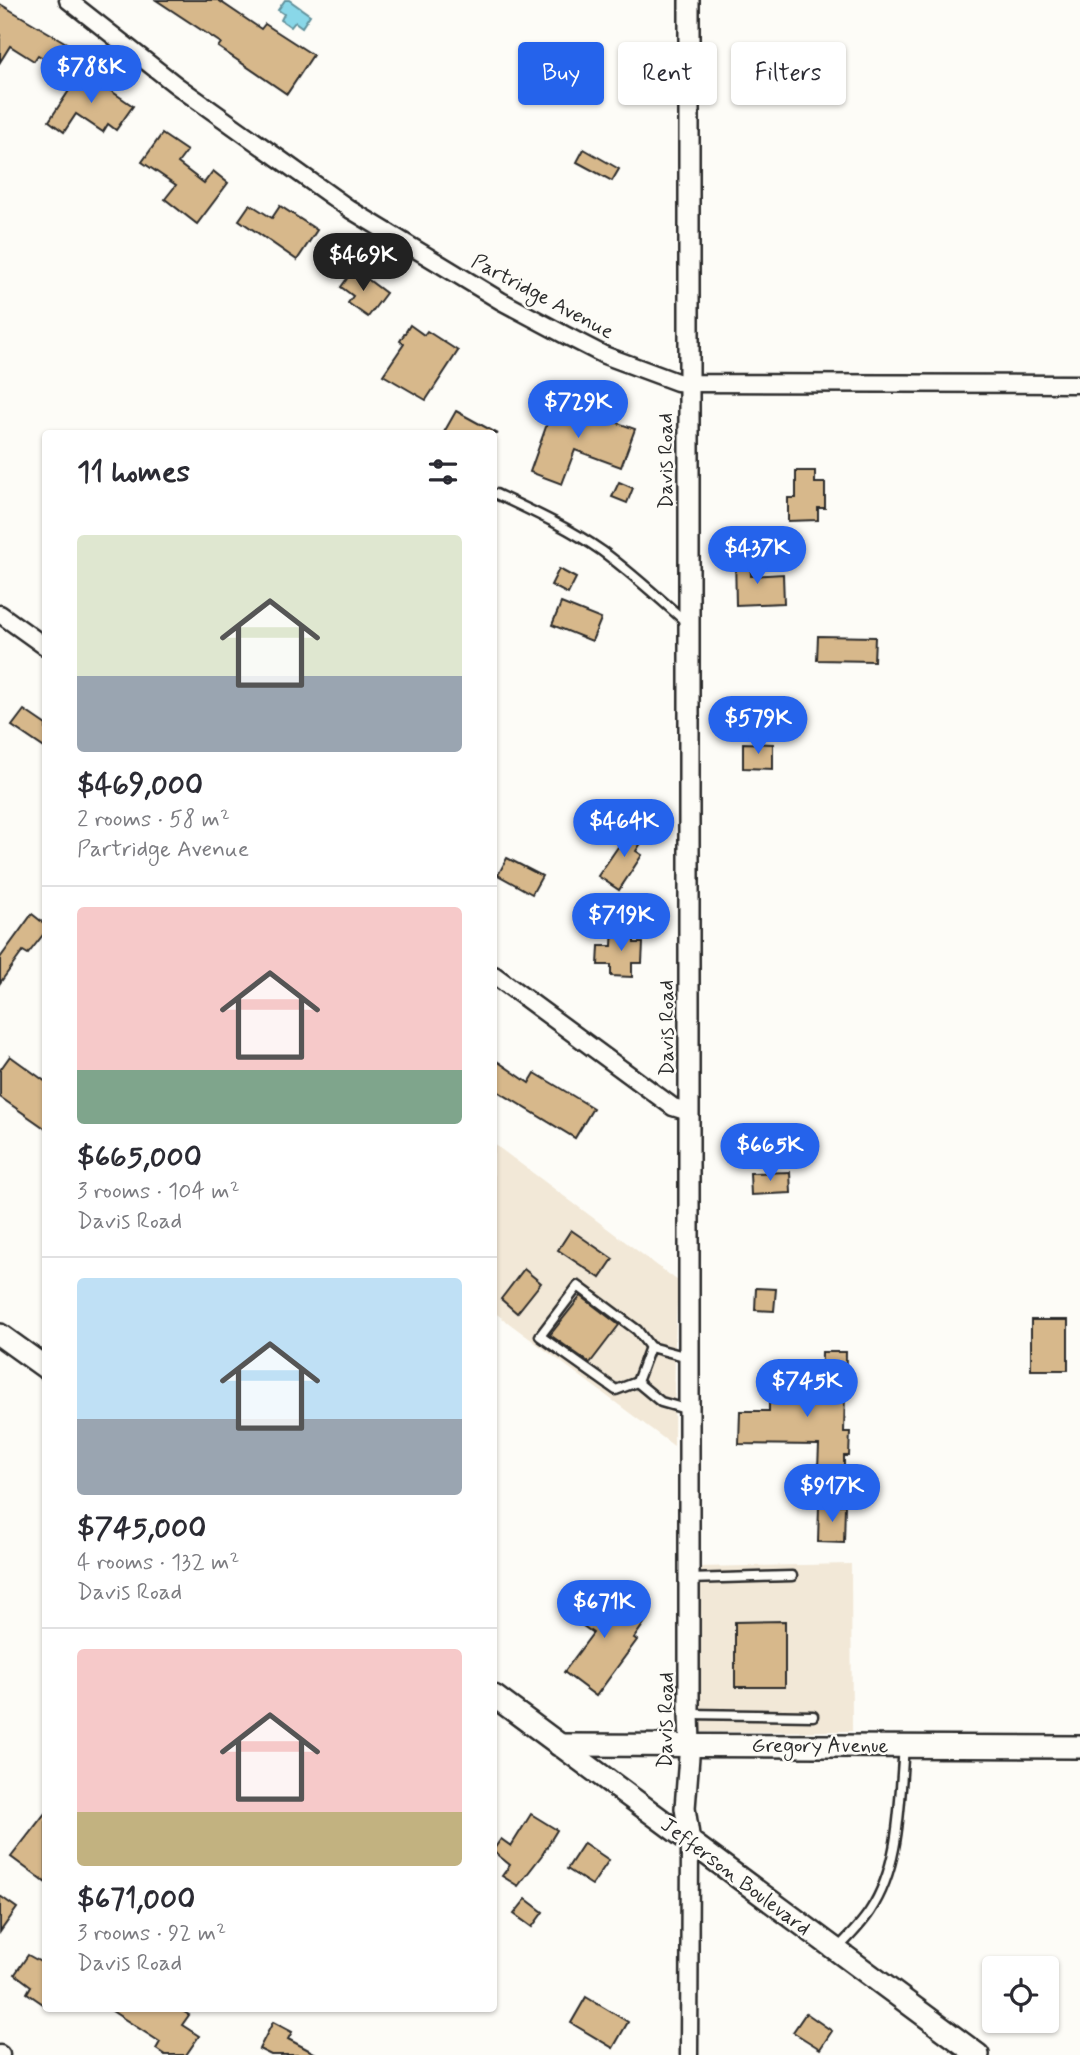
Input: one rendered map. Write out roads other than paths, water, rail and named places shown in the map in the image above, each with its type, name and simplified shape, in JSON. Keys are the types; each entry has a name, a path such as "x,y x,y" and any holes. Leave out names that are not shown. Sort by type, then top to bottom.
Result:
{"main road":[{"path":"0,1335 42,1365"},
{"name":"Jefferson Boulevard","path":"497,1698 978,2055"},
{"name":"Gregory Avenue","path":"559,1745 1080,1747"}],"street":[{"name":"Partridge Avenue","path":"68,0 176,85 351,210 502,301 604,355 677,382 688,383 1080,384"},
{"name":"Davis Road","path":"689,0 690,1744 685,1808 690,1842 689,2055"},
{"path":"0,614 42,645"},
{"path":"497,977 673,1107 688,1112"}],"lane":[{"path":"497,494 546,517 601,551 644,584 688,624"},
{"path":"650,1347 637,1382 616,1390 540,1336 578,1286 637,1330 650,1347 688,1357"},
{"path":"637,1382 662,1402 688,1410"},
{"path":"688,1579 792,1576"},
{"path":"688,1714 813,1716"},
{"path":"836,1950 871,1910 890,1867 899,1816 904,1746"}],"water":[{"path":"285,0 310,15 302,27 295,22 291,27 281,20 284,14 278,10"}]}
